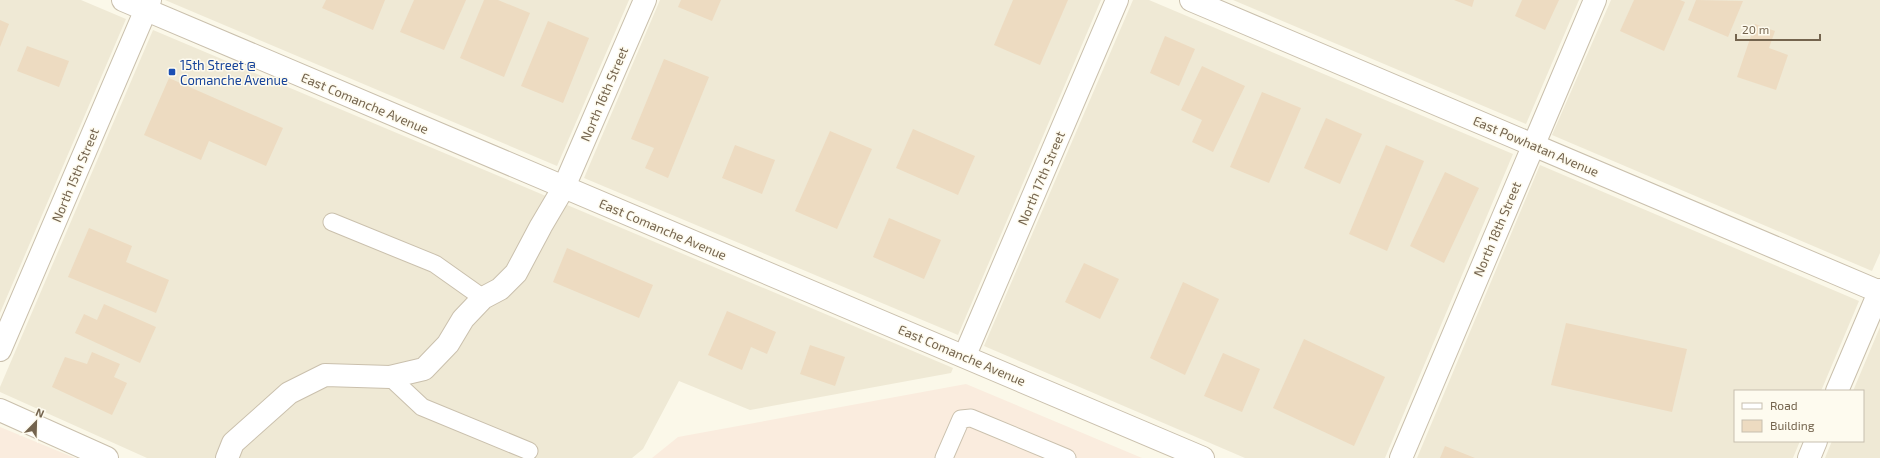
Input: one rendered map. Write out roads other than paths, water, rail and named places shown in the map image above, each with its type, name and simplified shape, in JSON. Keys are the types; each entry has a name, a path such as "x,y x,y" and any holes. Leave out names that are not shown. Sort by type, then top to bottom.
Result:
{"street":[{"name":"East Comanche Avenue","path":"123,0 148,5 564,187 1203,458"},
{"name":"North 16th Street","path":"227,458 233,443 289,392 325,375 390,376 424,369 448,344 463,319 483,298 500,290 516,273 564,187 644,0"},
{"name":"North 17th Street","path":"965,356 1117,0"},
{"name":"East Powhatan Avenue","path":"1191,0 1880,291"},
{"name":"North 18th Street","path":"1401,458 1595,0"},
{"name":"North 15th Street","path":"0,350 148,5"},
{"path":"1837,390 1880,291"},
{"path":"0,410 107,458"},
{"path":"1809,458 1816,442"}],"lane":[{"path":"332,222 435,264 483,298"},
{"path":"390,376 422,407 529,451"},
{"path":"944,458 961,419 971,418 1067,458"}],"place":[{"name":"15th Street @ Comanche Avenue","path":"172,72"}]}
